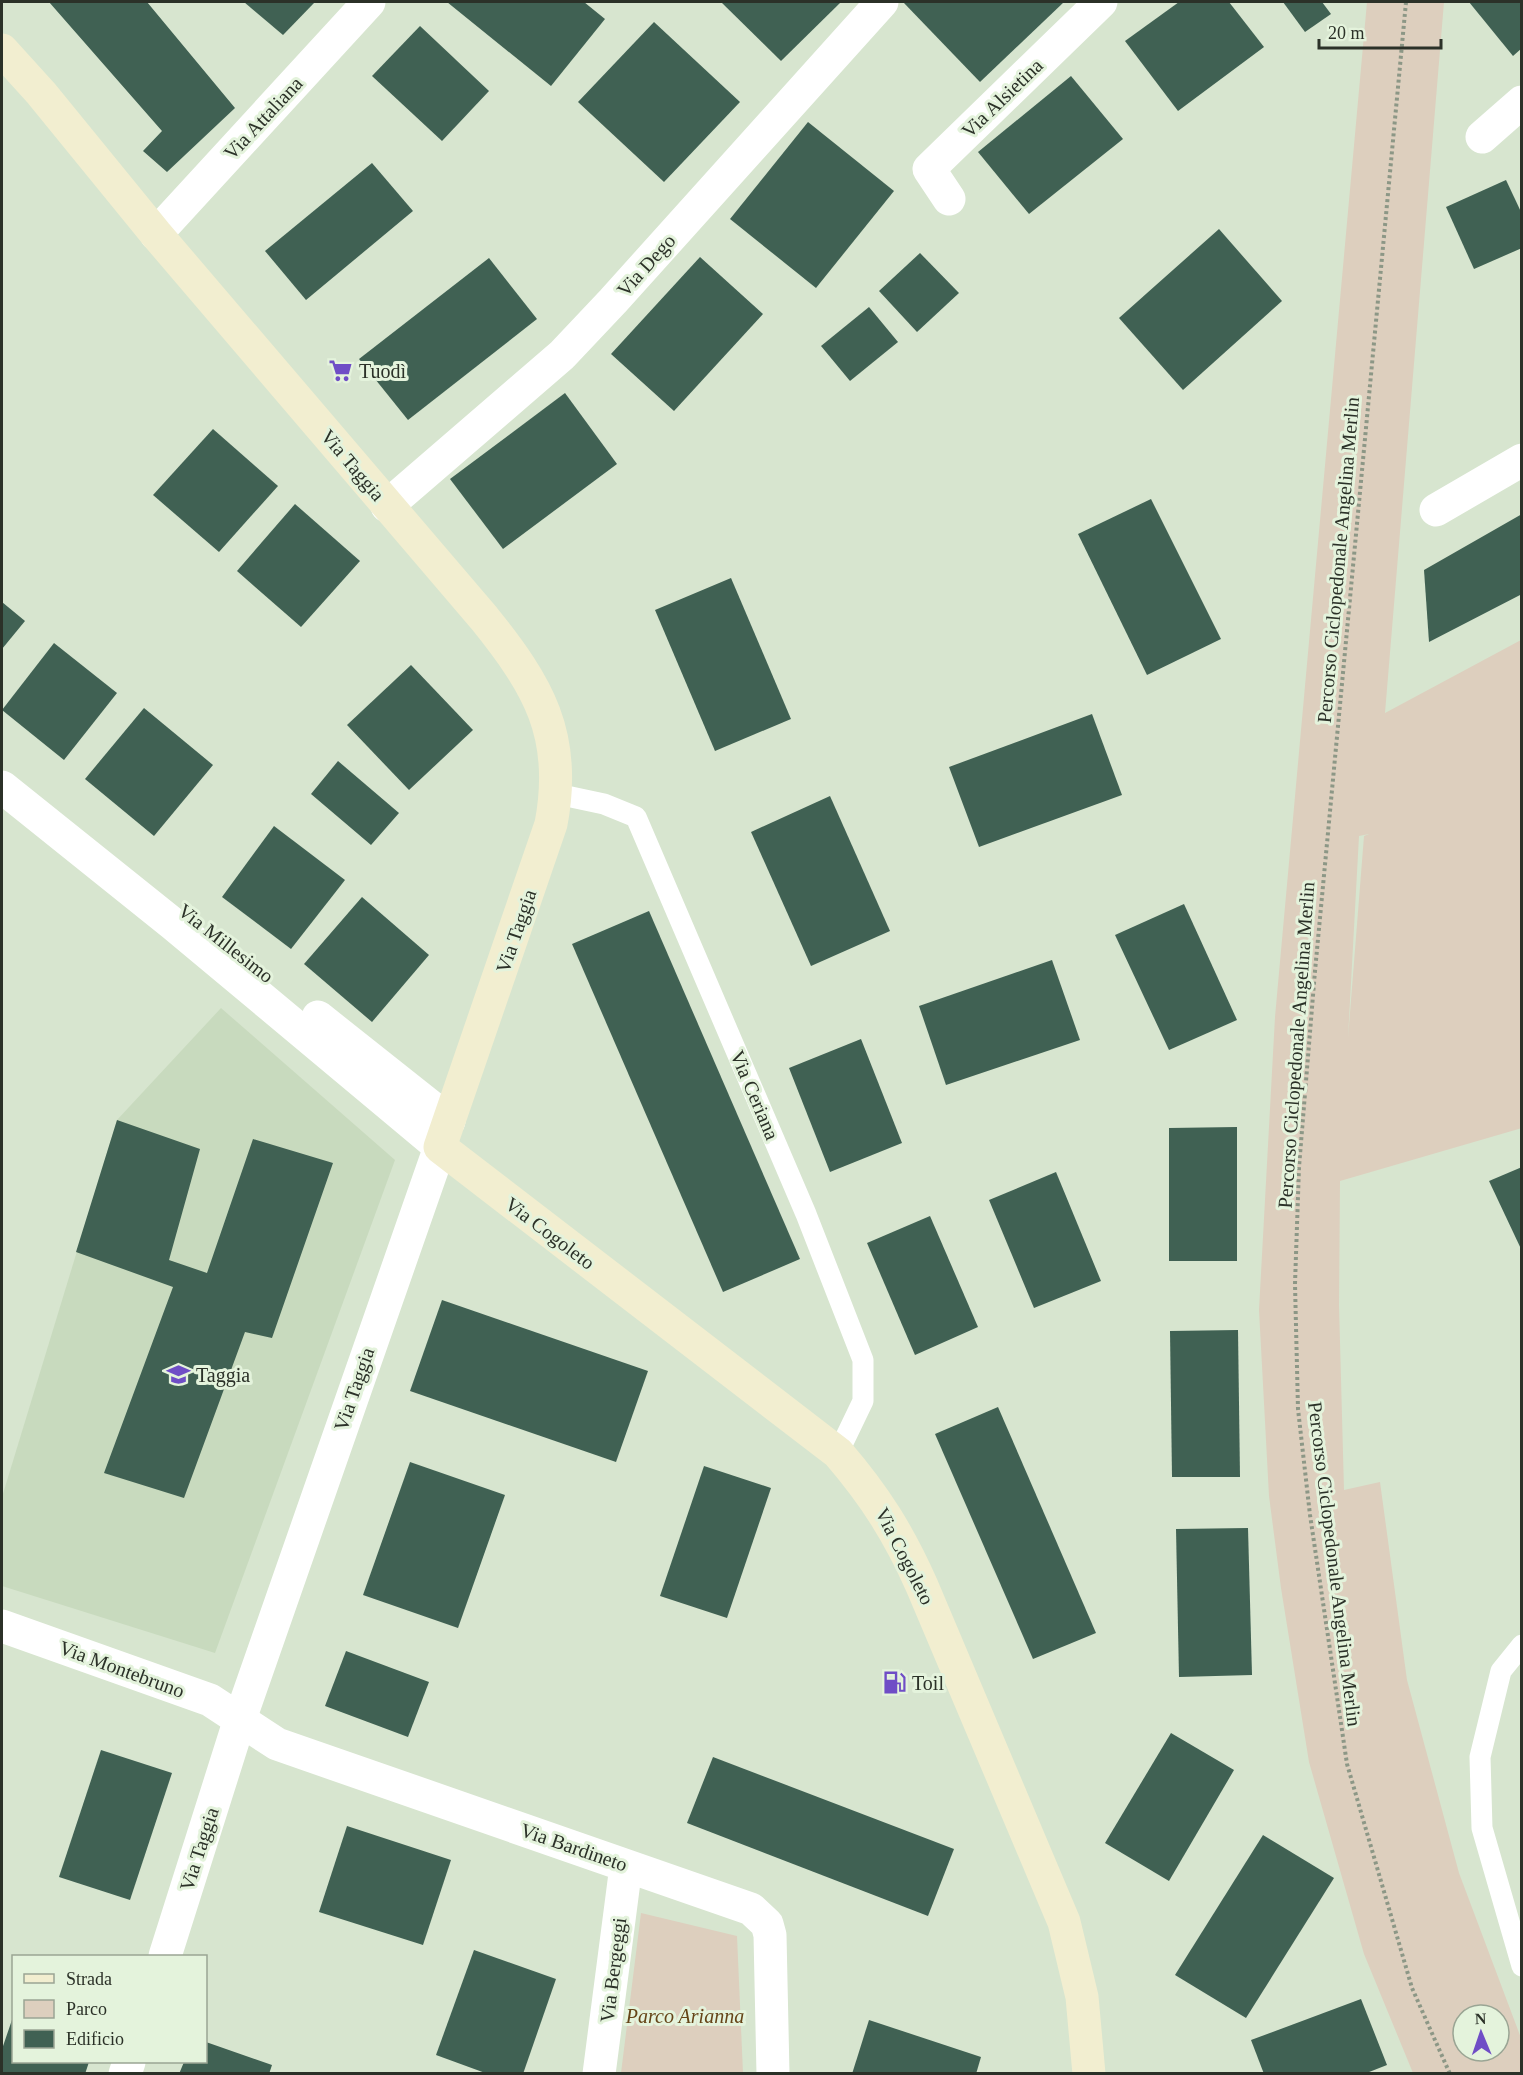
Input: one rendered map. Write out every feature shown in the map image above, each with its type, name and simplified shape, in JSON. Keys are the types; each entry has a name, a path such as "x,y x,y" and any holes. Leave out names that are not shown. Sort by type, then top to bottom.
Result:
{"street":[{"name":"Via Attaliana","path":"156,234 369,2"},
{"name":"Via Dego","path":"387,506 562,355 613,302 882,2"},
{"name":"Via Alsietina","path":"949,199 928,169 1101,2"},
{"name":"Via Taggia","path":"2,50 41,93 156,234 484,618 530,679 544,708 552,735 557,794 546,846 240,1719 165,1955"},
{"path":"1482,137 1521,102"},
{"path":"1436,510 1521,460"},
{"name":"Via Millesimo","path":"2,766 445,1134"},
{"name":"Via Millesimo","path":"2,787 445,1134"},
{"name":"Via Cogoleto","path":"445,1134 837,1453 881,1506 904,1546 1049,1882 1064,1922 1082,1997 1089,2073"},
{"name":"Via Montebruno","path":"2,1626 210,1700 240,1719"},
{"name":"Via Bardineto","path":"240,1719 278,1744 751,1909 767,1924 771,1945 773,2073"},
{"name":"Via Bergeggi","path":"599,2073 626,1866"}],"lane":[{"name":"Via Ceriana","path":"557,794 604,804 636,817 806,1215 863,1360 862,1401 837,1453"},
{"path":"1521,1645 1500,1671 1480,1757 1482,1828 1521,1966"}],"path":[{"name":"Percorso Ciclopedonale Angelina Merlin","path":"1406,2 1315,971 1299,1167 1295,1284 1298,1409 1307,1491 1347,1764 1412,1988 1450,2073"}],"shaded area":[{"name":"Taggia","path":"221,1008 395,1160 215,1653 2,1586 2,1497 117,1120"}],"green space":[{"path":"1367,2 1444,2 1385,713 1521,640 1522,1128 1340,1181 1339,1305 1344,1490 1380,1482 1407,1680 1459,1873 1508,2003 1451,2003 1451,2063 1511,2063 1511,2011 1521,2038 1521,2073 1413,2073 1364,1954 1309,1762 1281,1588 1269,1496 1259,1310 1275,1017","holes":["1369,834 1364,836 1348,1038 1359,836"]},
{"name":"Parco Arianna","path":"641,1913 737,1936 743,2073 621,2073"}],"building":[{"path":"49,2 147,2 235,108 167,172 143,151 162,131"},
{"path":"244,2 315,2 283,35"},
{"path":"447,2 584,2 605,19 551,86"},
{"path":"721,2 841,2 781,61"},
{"path":"903,2 1064,2 980,82"},
{"path":"1179,2 1229,2 1264,47 1178,111 1125,41"},
{"path":"1283,2 1322,2 1331,14 1305,32"},
{"path":"1469,2 1522,2 1522,48 1513,56"},
{"path":"654,22 740,102 664,182 578,102"},
{"path":"420,26 489,91 442,141 372,76"},
{"path":"1071,76 1123,139 1029,214 978,152"},
{"path":"808,122 894,191 816,288 730,219"},
{"path":"372,163 413,211 306,300 265,251"},
{"path":"1506,180 1522,214 1522,248 1474,269 1446,207"},
{"path":"1219,229 1282,301 1183,390 1119,318"},
{"path":"920,253 959,293 917,332 879,291"},
{"path":"700,257 763,314 674,411 611,354"},
{"path":"489,258 537,319 408,420 359,359"},
{"path":"869,307 898,342 850,381 821,346"},
{"path":"565,393 617,464 503,549 450,479"},
{"path":"213,429 278,486 219,552 153,495"},
{"path":"1151,499 1221,639 1147,675 1078,534"},
{"path":"295,504 360,561 301,627 237,571"},
{"path":"1522,514 1522,594 1429,642 1424,570"},
{"path":"731,578 791,719 715,751 655,610"},
{"path":"2,602 25,621 2,649"},
{"path":"54,643 117,693 64,760 2,710"},
{"path":"411,665 473,730 409,790 347,725"},
{"path":"144,708 213,765 154,836 85,779"},
{"path":"1092,714 1122,795 979,847 949,767"},
{"path":"338,761 399,813 371,845 311,794"},
{"path":"830,796 890,931 811,966 751,832"},
{"path":"274,826 345,880 291,949 222,897"},
{"path":"362,897 429,955 372,1022 304,964"},
{"path":"1184,904 1237,1020 1169,1050 1115,935"},
{"path":"649,911 800,1259 723,1292 572,944"},
{"path":"1052,960 1080,1040 946,1085 919,1006"},
{"path":"861,1039 902,1143 830,1172 789,1068"},
{"path":"117,1120 200,1149 169,1260 207,1273 253,1139 333,1163 272,1338 245,1332 184,1498 104,1473 173,1287 76,1252"},
{"path":"1237,1127 1237,1261 1169,1261 1169,1128"},
{"path":"1522,1167 1522,1251 1489,1181"},
{"path":"1056,1172 1101,1281 1034,1308 989,1200"},
{"path":"930,1216 978,1327 915,1355 867,1243"},
{"path":"442,1300 648,1371 616,1462 410,1391"},
{"path":"1238,1330 1240,1477 1172,1477 1170,1331"},
{"path":"998,1407 1096,1633 1033,1659 935,1434"},
{"path":"410,1462 505,1495 458,1628 363,1595"},
{"path":"704,1466 771,1488 727,1618 660,1596"},
{"path":"1248,1528 1252,1675 1179,1677 1176,1529"},
{"path":"346,1651 429,1682 408,1737 325,1706"},
{"path":"1171,1733 1234,1770 1169,1881 1105,1843"},
{"path":"101,1750 172,1773 130,1900 59,1877"},
{"path":"713,1757 954,1849 928,1916 687,1823"},
{"path":"347,1826 451,1860 423,1945 319,1912"},
{"path":"1263,1835 1334,1878 1246,2018 1175,1975"},
{"path":"474,1950 556,1979 523,2074 488,2074 436,2055"},
{"path":"1361,1999 1387,2065 1364,2074 1264,2074 1251,2040"},
{"path":"12,2020 12,2063 89,2063 85,2074 2,2074 2,2049"},
{"path":"869,2020 981,2057 976,2074 852,2074"},
{"path":"207,2042 272,2065 269,2074 179,2074 184,2063 207,2063"}],"place":[{"name":"Tuodì","path":"341,371"},
{"name":"Taggia","path":"178,1375"},
{"name":"Toil","path":"894,1683"}]}
